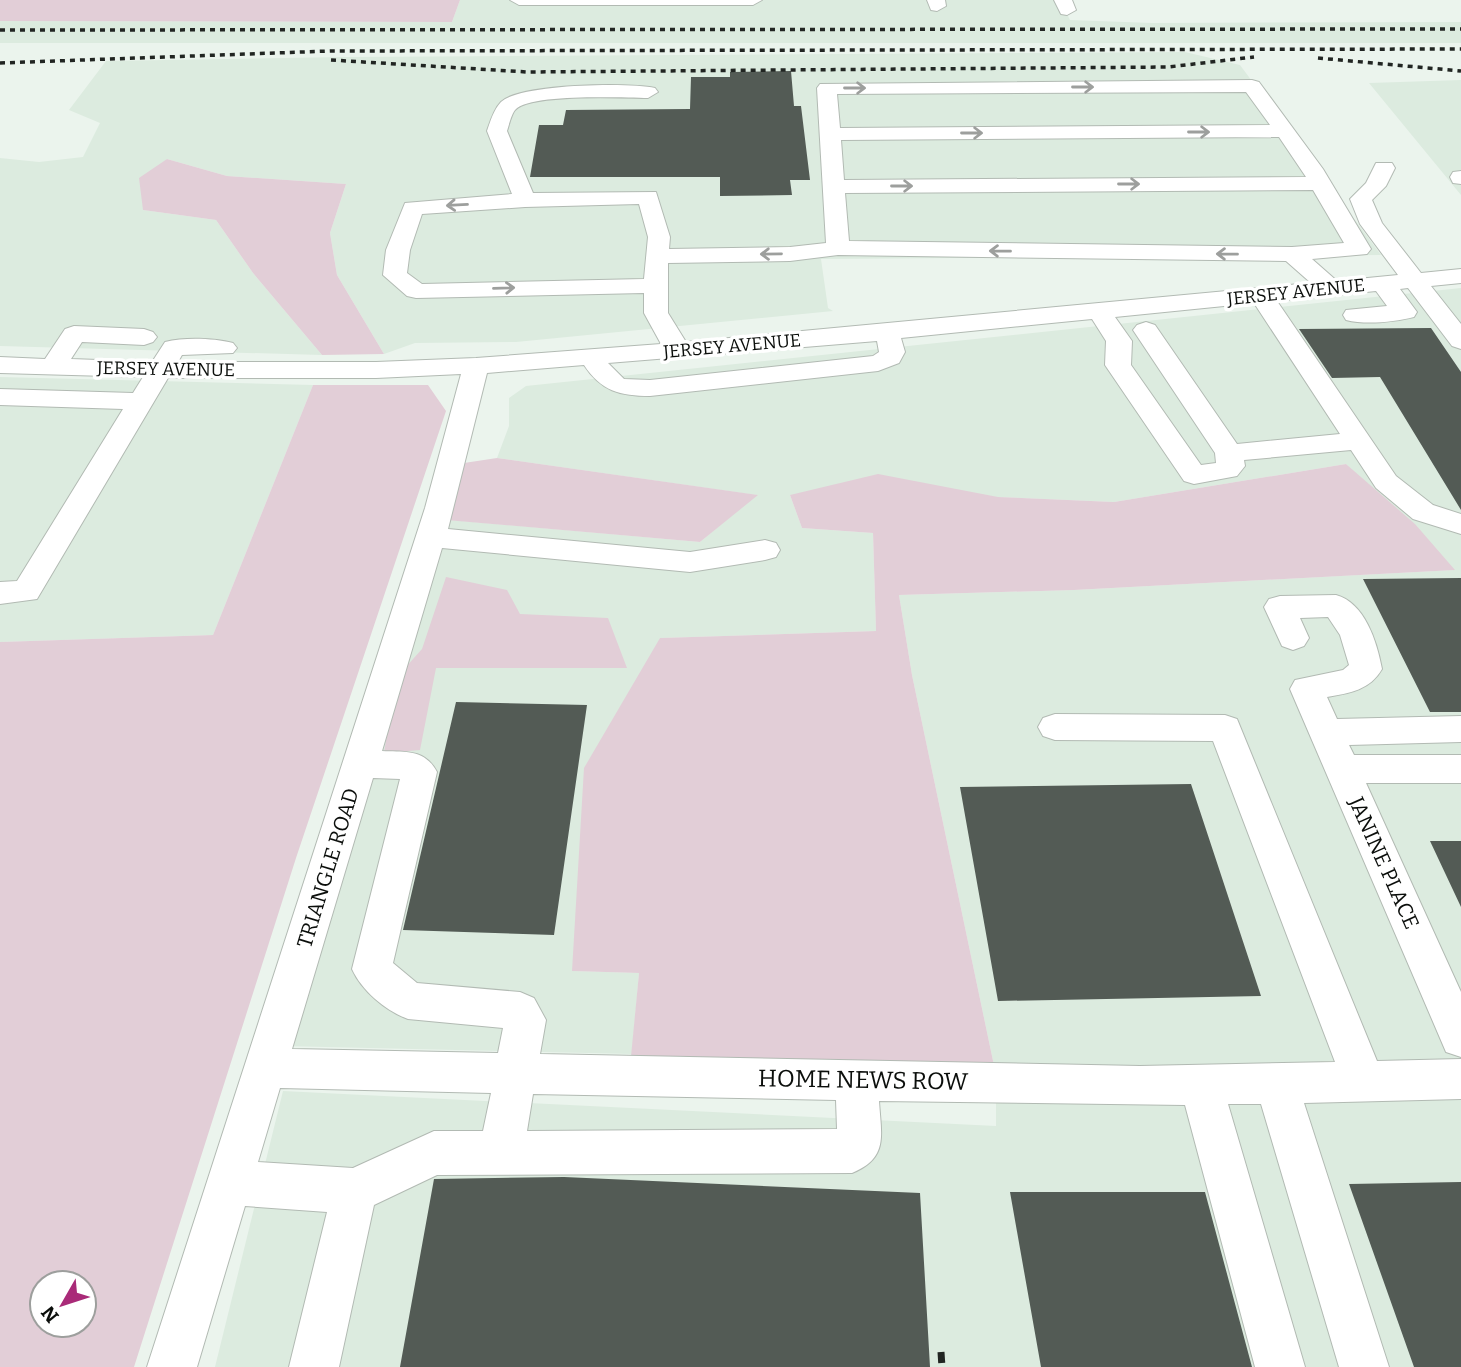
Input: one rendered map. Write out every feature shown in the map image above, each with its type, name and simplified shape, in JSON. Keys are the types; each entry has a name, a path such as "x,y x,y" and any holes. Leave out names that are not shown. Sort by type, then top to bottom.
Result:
{"street":[{"path":"519,0 753,0"},
{"path":"657,246 790,254 838,241 1281,254 1359,249 1320,183 1252,86 827,88 838,241"},
{"path":"524,200 497,131 509,105 522,98 541,94 648,92"},
{"path":"830,134 1285,131"},
{"path":"1384,168 1375,186 1361,199 1371,224 1461,341"},
{"path":"834,187 1320,183"},
{"path":"639,354 656,313 657,246 648,197 524,200 412,208 398,250 395,275 416,291 655,286"},
{"path":"1281,254 1332,289"},
{"path":"1281,254 1305,291"},
{"name":"JERSEY AVENUE","path":"0,365 159,370 174,347 261,348 256,370 476,366 808,340 1383,284 1421,289 1461,276"},
{"path":"1355,314 1405,312 1383,284"},
{"path":"1421,289 1461,296"},
{"path":"1261,295 1386,482 1423,512 1461,524"},
{"path":"1100,311 1119,341 1118,365 1194,475 1227,470 1231,466 1230,453 1146,330"},
{"path":"656,313 678,351"},
{"path":"592,358 604,378 626,388 878,363 890,358 892,352 887,332"},
{"path":"53,367 74,334 144,337"},
{"path":"808,340 821,370"},
{"name":"TRIANGLE ROAD","path":"172,1367 440,508 476,366"},
{"path":"0,593 26,591 159,370"},
{"path":"0,397 140,401"},
{"path":"1230,453 1359,441"},
{"path":"429,537 690,562 765,550"},
{"name":"JANINE PLACE","path":"1293,638 1280,607 1336,606 1343,612 1364,658 1366,669 1352,680 1307,689 1461,1038"},
{"path":"1055,727 1226,728 1364,1081"},
{"path":"1326,732 1461,729"},
{"path":"360,764 412,766 419,772 372,969 408,1001 520,1011 525,1020 501,1153"},
{"path":"1342,769 1461,769"},
{"name":"HOME NEWS ROW","path":"265,1068 1200,1084 1461,1079"},
{"path":"230,1182 355,1191 434,1153 852,1151 859,1145 861,1134 857,1080"},
{"path":"1276,1083 1364,1367"},
{"path":"1200,1084 1280,1367"},
{"path":"314,1367 355,1191"}],"shaded area":[{"path":"0,0 460,0 452,22 0,21"},
{"path":"460,0 1060,0 1070,20 1152,23 1461,22 1461,43 0,43 0,21 452,22"},
{"path":"1185,52 1240,65 1381,255 821,259 828,308 833,311 516,342 415,343 384,354 337,275 330,233 346,184 227,176 167,159 143,210 216,220 253,273 322,355 0,346 0,158 39,162 83,157 100,123 69,110 106,61"},
{"path":"1461,80 1461,195 1369,83"},
{"path":"167,159 227,176 346,184 330,233 337,275 384,354 322,355 253,273 216,220 143,210 139,178"},
{"path":"1461,288 1461,1367 215,1367 283,1091 996,1126 996,1075 912,675 899,595 1074,590 1454,570 1346,464 1114,502 998,497 790,495 802,528 873,533 876,631 660,638 573,971 639,973 632,1054 282,1046 427,518 700,542 756,495 497,458 509,426 509,398 526,386"},
{"path":"0,377 313,385 213,635 0,642"},
{"path":"313,385 428,385 446,411 296,858 134,1367 0,1367 0,642 213,635"},
{"path":"497,458 758,495 700,542 446,520 464,463"},
{"path":"1346,464 1415,524 1455,570 1074,590 899,595 912,675 996,1075 630,1067 639,973 572,971 584,768 660,638 876,631 873,533 802,528 790,495 878,474 998,497 1114,502"},
{"path":"446,577 507,590 520,614 608,618 627,668 436,668 420,750 384,753 396,678 422,649"}],"building":[{"path":"791,71 794,106 801,106 810,180 790,180 792,195 720,196 720,177 530,177 539,125 563,125 566,110 690,109 691,77 730,77 730,72"},
{"path":"1431,328 1461,372 1461,510 1380,377 1332,378 1299,329"},
{"path":"1461,578 1461,712 1430,712 1363,579"},
{"path":"456,702 587,705 554,935 403,930"},
{"path":"1191,784 1261,996 998,1001 960,787"},
{"path":"1430,841 1461,841 1461,907"},
{"path":"564,1177 920,1193 930,1367 400,1367 434,1179"},
{"path":"1461,1182 1461,1367 1414,1367 1349,1184"},
{"path":"1010,1192 1205,1192 1252,1367 1041,1367"}],"railway":[{"path":"0,30 1461,29"},
{"path":"0,63 330,51 1461,49"},
{"path":"331,60 527,72 1168,67 1254,57"},
{"path":"1318,58 1461,71"},
{"path":"941,1352 942,1367"}]}
